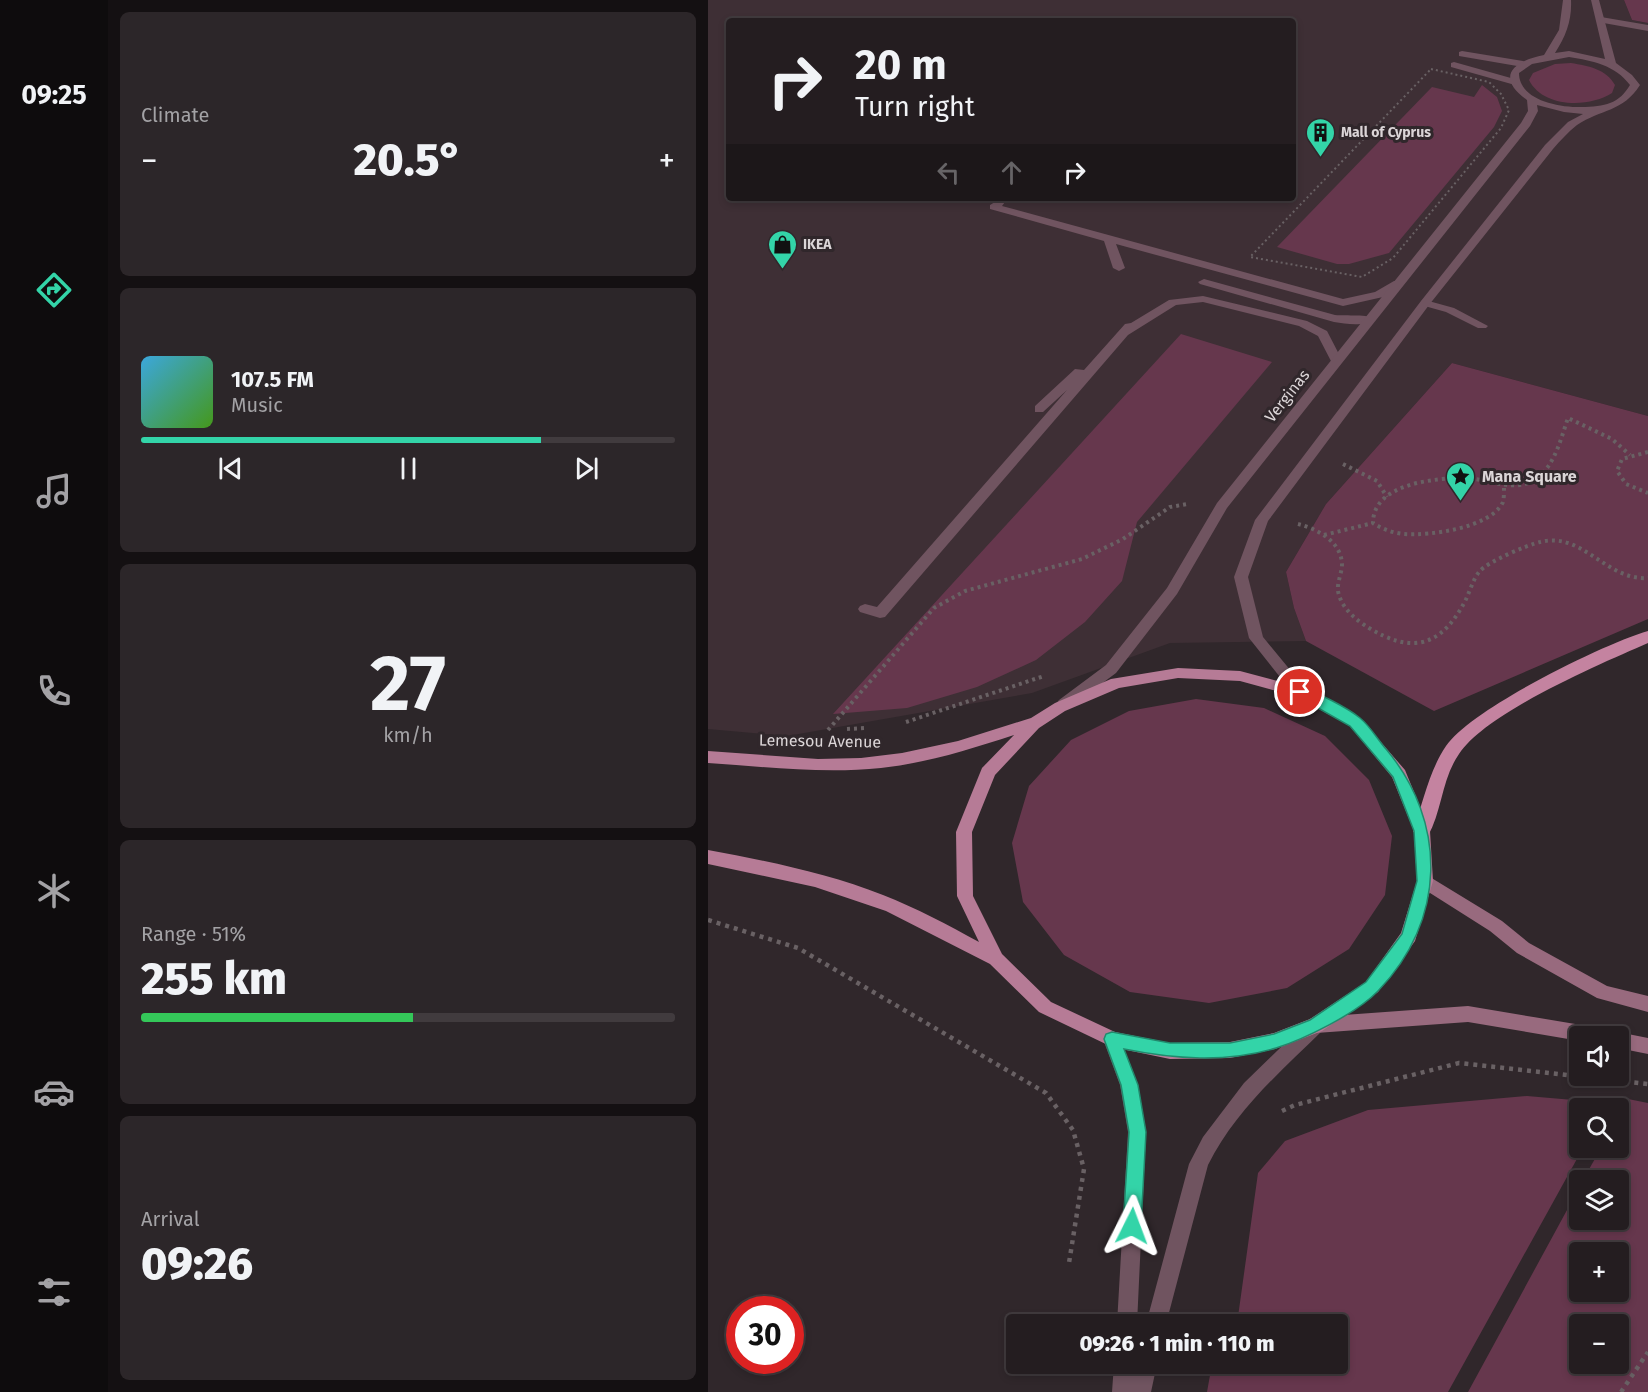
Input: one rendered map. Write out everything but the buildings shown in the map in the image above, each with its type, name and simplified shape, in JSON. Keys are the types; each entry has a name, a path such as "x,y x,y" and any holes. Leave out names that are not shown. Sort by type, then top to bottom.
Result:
{"highway":[{"path":"1422,831 1453,748 1478,726 1518,700 1648,637"}],"main road":[{"path":"708,857 771,868 870,897 996,959 1045,1007 1112,1039 1170,1051 1230,1050 1275,1041 1316,1025 1372,987 1409,936 1425,881 1422,831 1399,774 1355,722 1300,692 1240,676 1178,673 1116,683 1060,707 1034,724 988,772 964,831 965,896 996,959"},
{"name":"Lemesou Avenue","path":"708,757 801,763 883,762 949,749 1034,724"},
{"path":"1425,881 1496,926 1522,948 1603,993 1648,1004"},
{"path":"1316,1025 1467,1014 1569,1031"},
{"path":"1629,1042 1648,1046"}],"street":[{"path":"1548,56 1558,42 1568,16 1567,0"},
{"path":"1595,0 1601,20 1602,37 1611,63"},
{"path":"1601,20 1648,28"},
{"path":"1462,54 1523,64 1548,56 1580,56 1611,63 1628,73 1635,85 1632,96 1618,105 1597,110 1574,110 1532,99 1521,91 1515,82 1516,72 1523,64"},
{"path":"1454,65 1515,82"},
{"name":"Verginas","path":"1060,707 1111,669 1172,591 1222,506 1526,124 1533,111 1532,99"},
{"path":"1300,692 1256,638 1241,578 1262,519 1425,303 1549,147 1572,124 1597,110"},
{"path":"1000,202 994,207 1343,303 1379,296 1398,283"},
{"path":"1109,240 1119,268"},
{"path":"1204,282 1334,318 1352,321 1369,319"},
{"path":"1039,409 1129,326 1173,302 1203,299 1303,323 1323,334 1336,360"},
{"path":"1425,303 1450,310 1482,326"},
{"path":"865,609 880,612 1129,326"},
{"path":"1159,1314 1199,1164 1209,1140 1233,1107 1316,1025"},
{"path":"1112,1039 1129,1085 1137,1132 1128,1314"},
{"path":"1123,1392 1124,1374"},
{"path":"1140,1392 1144,1374"}],"path":[{"path":"1343,303 1362,277 1393,258 1501,128 1509,110 1501,94 1489,82 1431,69 1250,257 1362,277"},
{"path":"1372,522 1374,509 1387,497 1425,482 1446,477 1491,481 1504,488 1529,483 1543,474 1568,418 1612,439 1629,455"},
{"path":"1648,452 1629,455 1618,464 1620,478 1635,490 1648,493"},
{"path":"1335,461 1377,481 1387,497"},
{"path":"1372,522 1383,530 1402,534 1425,534 1464,526 1483,520 1503,504 1506,497 1504,488"},
{"path":"871,728 828,730 934,608 965,591 1082,559 1123,539 1170,507 1192,502"},
{"path":"1288,522 1323,535 1338,548 1342,564 1337,582 1338,593 1351,615 1386,637 1406,644 1423,644 1437,638 1450,628 1481,569 1544,541 1574,543 1595,555 1609,568 1625,576 1640,580 1648,578"},
{"path":"1323,535 1372,522"},
{"path":"902,723 1052,673"},
{"path":"708,920 798,948 1046,1093 1073,1130 1084,1169 1069,1263"},
{"path":"1277,1113 1295,1104 1459,1063 1648,1084"},
{"path":"1621,1392 1648,1352"}],"shaded area":[{"path":"708,0 1624,0 1632,20 1648,23 1648,416 1452,363 1326,504 1286,572 1294,608 1306,641 1170,643 1032,693 787,736 708,729"},
{"path":"1624,0 1648,0 1648,23 1632,20"},
{"path":"1571,63 1590,67 1607,75 1615,85 1612,93 1591,101 1567,103 1545,96 1529,80 1533,73 1555,64"},
{"path":"1482,85 1497,97 1502,111 1494,127 1389,253 1349,264 1337,264 1277,247 1432,87 1474,97"},
{"path":"1181,334 1272,362 1137,522 1122,581 1085,622 1036,660 977,687 907,708 833,714"},
{"path":"1452,363 1648,416 1648,619 1434,711 1306,641 1294,608 1286,572 1326,504"},
{"path":"1196,699 1264,708 1325,736 1369,780 1392,836 1385,895 1349,949 1287,988 1209,1003 1130,992 1064,955 1023,902 1012,843 1029,786 1071,740 1129,711"},
{"path":"1527,1096 1569,1100 1569,1158 1577,1158 1448,1392 1207,1392 1210,1374 1348,1374 1348,1314 1238,1314 1258,1173 1285,1141 1368,1110"},
{"path":"1629,1099 1648,1103 1648,1392 1468,1392 1569,1206 1569,1230 1629,1230 1629,1170 1589,1170 1595,1158 1629,1158"}],"place":[{"name":"Mall of Cyprus","path":"1320,158"},
{"name":"IKEA","path":"782,270"},
{"name":"Mana Square","path":"1461,502"}],"route":[{"path":"1132,1226 1137,1132 1129,1085 1112,1039 1170,1051 1230,1050 1275,1041 1316,1025 1372,987 1409,936 1425,881 1422,831 1399,774 1355,722 1300,692"}]}
